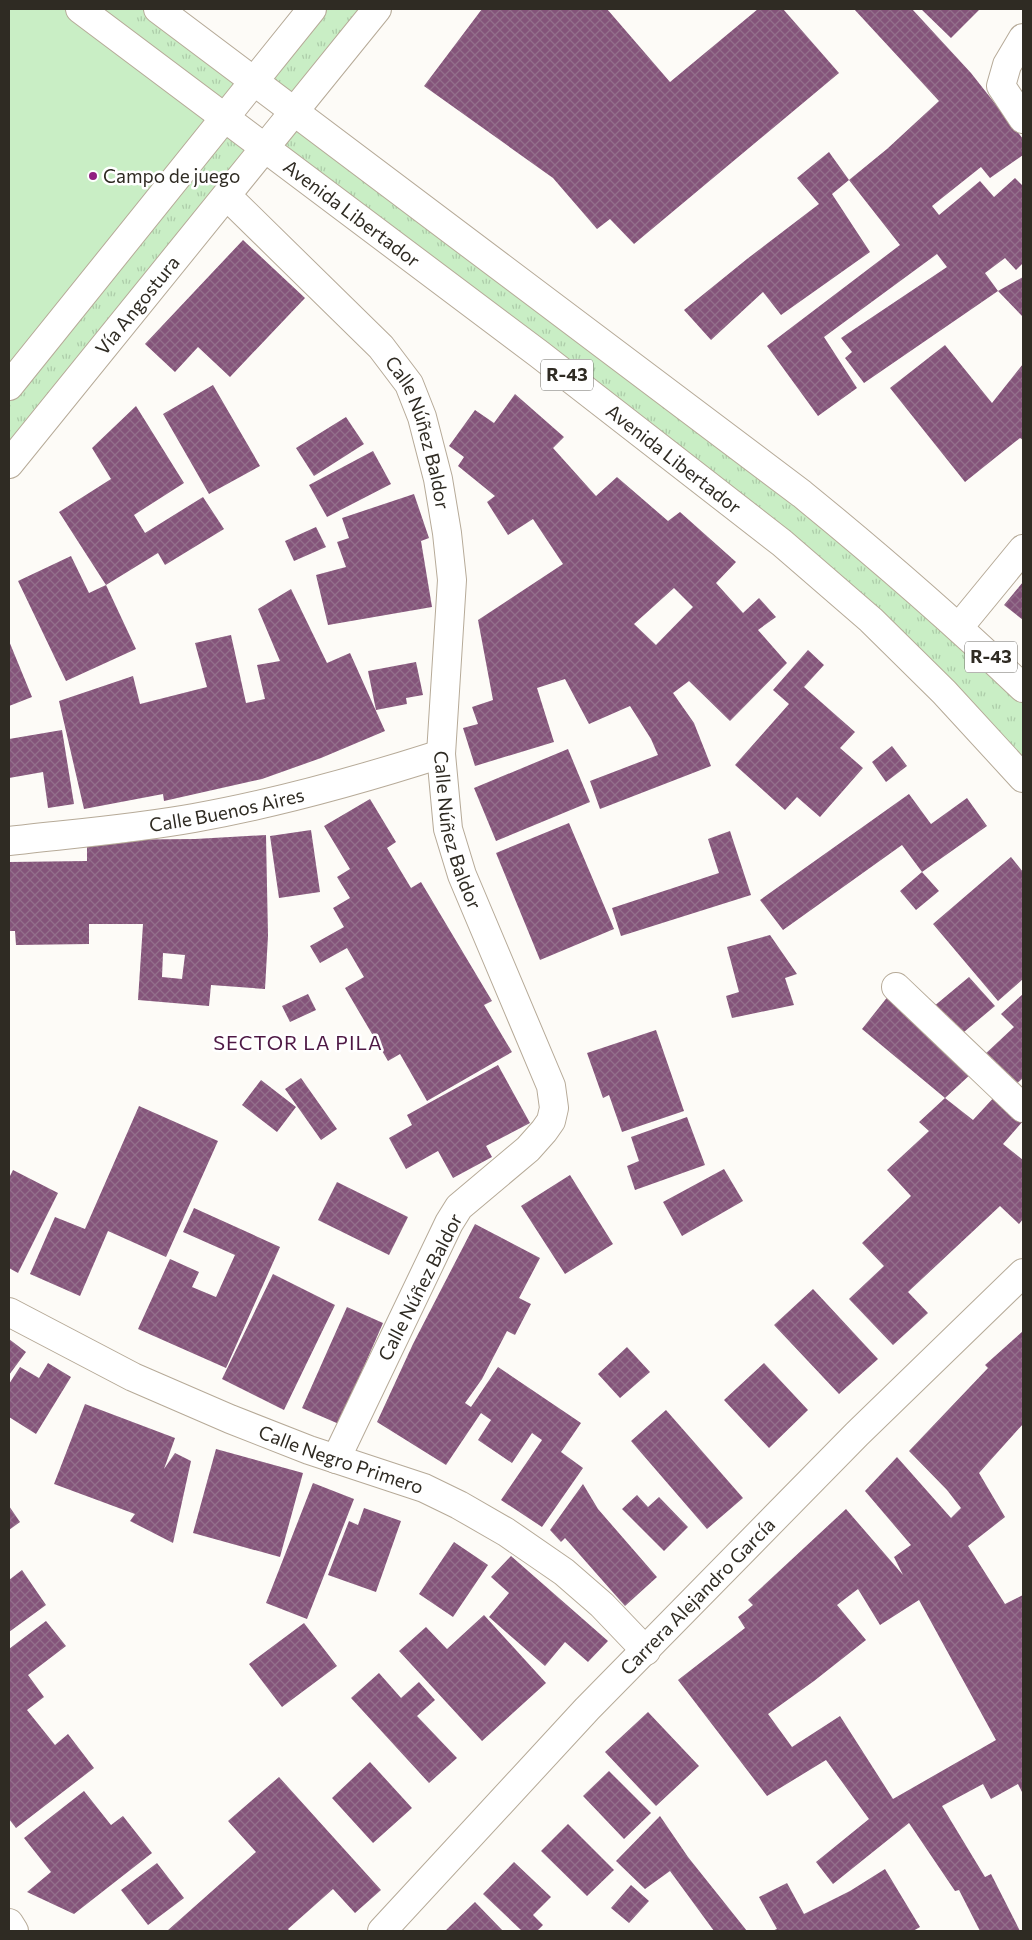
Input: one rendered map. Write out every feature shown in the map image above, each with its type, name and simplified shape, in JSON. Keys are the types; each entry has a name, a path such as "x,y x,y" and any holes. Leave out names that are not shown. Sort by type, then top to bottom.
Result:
{"street":[{"name":"Avenida Libertador","path":"80,9 547,360 782,543 871,620 944,692 1023,778"},
{"name":"R-43","path":"158,9 795,488 893,568 1023,688"},
{"path":"9,386 312,9"},
{"path":"295,112 377,9"},
{"path":"1023,38 1007,65 1001,86 1023,119"},
{"name":"Vía Angostura","path":"9,464 295,112"},
{"name":"Calle Núñez Baldor","path":"227,196 381,347 409,384 422,417 444,515 452,580 441,754 448,829 462,875 551,1086 554,1108 551,1121 528,1149 459,1207 429,1263 336,1459"},
{"path":"959,627 1023,549"},
{"name":"Calle Buenos Aires","path":"9,841 192,818 261,805 369,777 441,754"},
{"path":"896,987 1023,1108"},
{"name":"Carrera Alejandro García","path":"382,1931 588,1709 856,1434 1023,1273"},
{"name":"Calle Negro Primero","path":"9,1312 133,1377 230,1419 336,1459 424,1488 459,1505 506,1532 564,1572 602,1605 646,1651"},
{"path":"9,1923 14,1931"}],"green space":[{"name":"Campo de juego","path":"9,9 80,9 225,117 9,386"},
{"path":"80,9 158,9 254,81 312,9 377,9 295,112 538,296 1023,688 1023,778 871,620 266,148 9,464 9,386","holes":["254,81 294,112 265,148 225,117"]}],"building":[{"path":"482,9 607,9 670,82 758,9 783,9 839,73 634,244 610,219 597,229 553,178 424,86"},
{"path":"854,9 912,9 971,73 1023,139 1023,155 990,178 981,167 932,206 939,215 980,181 994,197 1015,178 1023,186 1023,263 1016,270 1005,258 985,273 998,291 864,383 845,358 852,352 841,338 947,267 937,254 824,337 857,388 818,416 767,346 900,245 849,180 887,149 939,101"},
{"path":"921,9 977,9 979,10 951,38"},
{"path":"829,152 849,180 832,194 870,252 781,315 763,292 711,340 684,310 819,204 797,178"},
{"path":"243,240 305,298 230,377 198,347 175,372 145,344"},
{"path":"1023,277 1023,317 998,291"},
{"path":"945,345 992,403 1023,364 1023,440 1020,438 965,482 890,388"},
{"path":"213,385 260,466 209,494 163,414"},
{"path":"515,394 564,437 553,448 596,496 617,477 668,521 680,512 736,562 716,583 743,613 759,598 776,617 758,630 787,663 730,721 689,681 673,693 694,723 711,766 600,809 590,781 658,755 651,739 630,706 589,724 565,679 537,688 554,742 475,766 463,728 478,724 472,707 493,700 478,620 563,564 533,519 508,535 487,502 495,496 458,466 464,457 449,446 475,410 494,423","holes":["674,588 693,607 656,645 634,624"]},
{"path":"136,406 184,483 134,515 145,533 203,497 224,529 165,565 158,553 106,585 59,512 111,479 92,448"},
{"path":"346,417 364,444 314,476 296,448"},
{"path":"373,451 391,484 327,517 309,485"},
{"path":"414,494 429,538 421,541 432,607 328,625 316,575 346,567 337,542 349,538 342,518"},
{"path":"316,527 326,547 294,561 285,541"},
{"path":"71,556 89,593 106,585 136,649 66,681 18,581"},
{"path":"1023,582 1023,620 1004,605"},
{"path":"291,589 327,663 350,653 385,731 321,758 262,779 164,801 163,794 84,809 59,701 133,676 140,704 207,687 195,643 231,635 246,703 265,699 257,665 280,661 258,609"},
{"path":"9,641 32,697 9,706"},
{"path":"808,650 824,665 804,687 855,732 840,748 863,768 820,817 797,797 785,810 735,765 789,704 773,690"},
{"path":"416,662 423,695 406,698 407,704 376,710 368,671"},
{"path":"62,730 74,804 48,808 43,772 9,778 9,739"},
{"path":"892,746 907,766 886,782 872,762"},
{"path":"568,749 590,802 496,841 474,788"},
{"path":"909,794 931,824 967,798 987,826 922,872 902,845 783,930 760,900"},
{"path":"370,799 396,842 387,848 411,888 421,882 492,1001 484,1005 512,1052 427,1101 400,1054 388,1061 345,988 364,977 347,948 320,963 310,946 344,927 333,908 350,898 337,877 350,869 324,826"},
{"path":"569,823 614,929 540,960 496,853"},
{"path":"311,830 320,892 279,898 270,836"},
{"path":"730,831 751,895 621,936 612,908 719,873 708,839"},
{"path":"266,835 268,936 265,989 211,985 209,1006 138,1000 143,924 89,924 89,944 16,945 15,931 9,931 9,862 87,861 87,840 195,839","holes":["163,953 185,955 182,979 162,977"]},
{"path":"1011,857 1023,872 1023,979 998,1001 933,924"},
{"path":"922,872 939,891 916,910 900,891"},
{"path":"770,935 797,974 785,978 794,1005 732,1018 726,996 739,992 727,947"},
{"path":"969,977 995,1006 958,1037 933,1007"},
{"path":"308,994 316,1010 290,1022 282,1006"},
{"path":"1023,994 1023,1078 1013,1087 983,1056 1014,1027 1001,1014"},
{"path":"889,995 973,1072 945,1098 862,1029"},
{"path":"656,1030 684,1111 622,1132 609,1095 603,1098 587,1053"},
{"path":"498,1065 530,1123 486,1146 492,1157 453,1178 438,1151 406,1169 389,1138 412,1125 407,1115"},
{"path":"301,1078 337,1129 321,1140 285,1089"},
{"path":"261,1080 296,1107 277,1132 242,1105"},
{"path":"997,1094 1023,1116 1023,1121 1003,1144 1023,1160 1023,1219 1019,1224 1000,1206 908,1292 928,1313 893,1345 849,1299 884,1266 862,1243 911,1196 887,1170 929,1131 919,1122 945,1098 973,1120"},
{"path":"139,1106 218,1141 166,1257 108,1231 80,1296 30,1274 55,1217 85,1229"},
{"path":"687,1117 705,1165 635,1190 627,1166 639,1161 631,1137"},
{"path":"724,1169 743,1201 682,1236 663,1202"},
{"path":"13,1170 58,1193 18,1273 9,1268 9,1178"},
{"path":"570,1175 613,1244 565,1274 521,1206"},
{"path":"337,1182 408,1217 389,1255 318,1220"},
{"path":"194,1208 280,1247 226,1368 138,1329 170,1259 199,1272 192,1287 216,1297 235,1255 183,1232"},
{"path":"475,1224 540,1258 519,1298 531,1304 515,1335 507,1331 482,1379 465,1403 471,1407 498,1367 581,1423 561,1452 583,1468 542,1527 501,1500 542,1440 532,1433 512,1463 478,1440 491,1420 481,1413 446,1465 377,1422 413,1344"},
{"path":"273,1274 335,1305 284,1410 222,1379"},
{"path":"813,1289 878,1359 839,1394 774,1325"},
{"path":"347,1307 383,1323 339,1424 302,1408"},
{"path":"1023,1331 1023,1424 979,1473 1005,1517 968,1546 1005,1604 1023,1595 1023,1794 1018,1784 991,1799 983,1784 942,1806 985,1877 991,1874 1020,1931 980,1931 959,1890 955,1891 909,1823 833,1884 816,1862 869,1819 826,1760 767,1796 678,1680 745,1628 738,1617 753,1605 748,1600 846,1509 903,1575 894,1557 911,1545 865,1491 897,1457 951,1518 961,1508 947,1490 909,1451 988,1368 985,1365","holes":["858,1589 880,1625 919,1600 996,1740 893,1799 840,1716 792,1747 768,1714 866,1640 837,1605"]},
{"path":"9,1339 26,1352 9,1375"},
{"path":"627,1347 650,1372 620,1398 598,1374"},
{"path":"48,1363 71,1377 36,1434 9,1417 9,1384 20,1367 39,1378"},
{"path":"764,1363 808,1410 769,1448 724,1400"},
{"path":"85,1404 175,1438 164,1469 175,1453 191,1461 173,1543 130,1521 135,1514 54,1484"},
{"path":"666,1410 743,1498 707,1529 631,1441"},
{"path":"216,1449 303,1473 280,1557 193,1533"},
{"path":"313,1483 354,1499 307,1619 266,1603"},
{"path":"583,1484 598,1509 657,1577 625,1606 565,1538 561,1542 550,1530"},
{"path":"637,1495 648,1507 659,1497 688,1527 664,1551 622,1509"},
{"path":"9,1506 20,1522 9,1530"},
{"path":"364,1508 401,1521 376,1592 328,1575 349,1521 358,1525"},
{"path":"454,1542 488,1565 453,1617 419,1594"},
{"path":"511,1556 608,1641 588,1662 565,1642 545,1666 489,1617 509,1593 491,1577"},
{"path":"22,1570 46,1605 9,1632 9,1580"},
{"path":"484,1615 546,1683 482,1741 399,1651 426,1627 447,1649"},
{"path":"46,1621 66,1646 28,1675 44,1697 27,1710 55,1745 68,1734 94,1768 16,1828 9,1819 9,1649"},
{"path":"304,1623 337,1666 282,1707 249,1664"},
{"path":"379,1673 401,1698 419,1682 435,1700 417,1716 457,1758 429,1783 351,1698"},
{"path":"648,1712 699,1766 656,1806 605,1752"},
{"path":"370,1762 412,1808 373,1843 332,1798"},
{"path":"609,1771 651,1813 624,1839 583,1796"},
{"path":"279,1777 381,1890 355,1913 333,1889 288,1929 290,1931 167,1931 256,1852 228,1821"},
{"path":"84,1791 111,1825 123,1816 152,1853 74,1914 27,1892 51,1872 24,1838"},
{"path":"660,1816 688,1857 747,1931 714,1931 670,1871 645,1889 616,1861"},
{"path":"568,1824 614,1870 587,1896 541,1851"},
{"path":"514,1862 551,1897 533,1915 543,1925 537,1931 522,1931 483,1894"},
{"path":"157,1863 184,1898 148,1925 121,1890"},
{"path":"885,1869 920,1927 913,1931 772,1931 777,1929 759,1897 787,1883 804,1914 850,1891"},
{"path":"631,1885 649,1901 629,1923 611,1908"},
{"path":"475,1902 503,1931 445,1931"}],"place":[{"name":"Campo de juego","path":"93,176"}],"district":[{"name":"SECTOR LA PILA","path":"298,1043"}]}
